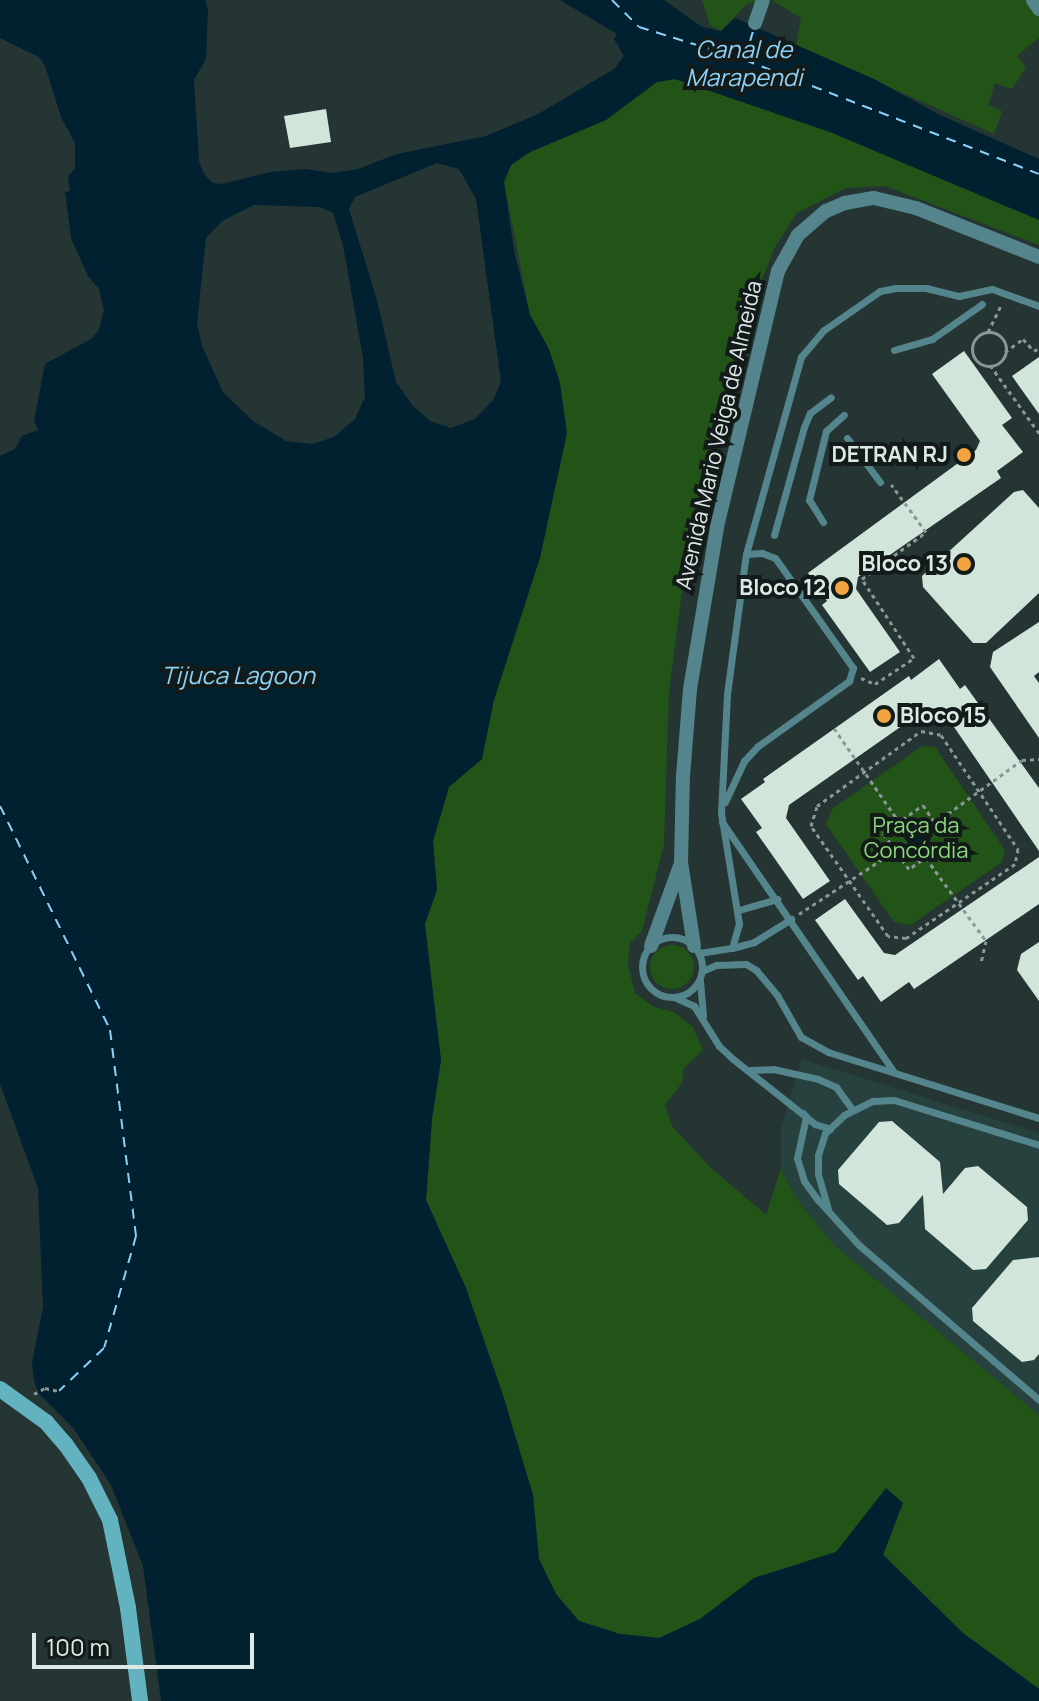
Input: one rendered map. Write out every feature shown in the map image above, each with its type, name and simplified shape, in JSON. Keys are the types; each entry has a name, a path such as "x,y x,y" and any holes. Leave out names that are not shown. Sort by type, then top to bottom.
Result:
{"main road":[{"path":"0,1389 20,1401 66,1445 89,1478 110,1520 128,1608 140,1701"}],"street":[{"path":"755,23 763,0"},
{"path":"1033,0 1039,9"},
{"name":"Avenida Mario Veiga de Almeida","path":"696,950 681,862 683,776 702,609 778,271 798,235 826,211 845,203 874,198 916,208 1039,257"},
{"name":"Avenida Mario Veiga de Almeida","path":"651,946 681,862"}],"lane":[{"path":"732,948 739,924 739,910 722,822 727,694 746,554 801,357 817,335 880,291 926,288 955,296 981,289 1006,293 1039,306"},
{"path":"894,350 932,339 982,304"},
{"path":"774,535 810,413 831,397"},
{"path":"823,522 809,500 826,431 844,415"},
{"path":"847,438 883,480"},
{"path":"722,808 744,761 758,746 849,681 853,674 844,654 775,558 762,553 746,554"},
{"path":"722,822 893,1071"},
{"path":"739,910 777,899"},
{"path":"791,919 754,942 732,948 696,950 677,938 667,938 651,946 645,955 643,975 655,992 694,1006 719,1046 778,1097 815,1124 830,1129"},
{"path":"696,950 701,975 703,1018"},
{"path":"674,997 690,992 701,975 716,965 746,964 756,970 777,995 801,1037 828,1052 1039,1118"},
{"path":"749,1070 773,1069 818,1079 836,1087 852,1109"},
{"path":"830,1215 818,1174 818,1155 825,1133 852,1109 873,1101 894,1100 1035,1144 1039,1153"},
{"path":"803,1113 806,1117 797,1158 800,1171 830,1215 889,1272 1039,1400"}],"path":[{"path":"988,332 1006,293"},
{"path":"1005,352 1003,340 988,332 978,335 972,349 976,360 990,365 1039,433"},
{"path":"990,365 1000,361 1005,352 1023,339 1034,351 1039,348"},
{"path":"853,674 875,684 914,658 862,579 926,532 883,480"},
{"path":"834,728 899,822"},
{"path":"921,731 941,735 978,791 1018,849 1015,864 906,938 888,936 811,826 817,806 921,731"},
{"path":"935,823 1022,760 1039,759"},
{"path":"923,805 935,823 948,842 909,869 883,833 923,805"},
{"path":"791,919 896,850"},
{"path":"926,858 986,941 981,963"},
{"path":"20,1401 45,1388 59,1391"}],"shaded area":[{"path":"802,1059 1039,1133 1039,1415 833,1244 796,1198 781,1168 781,1128"}],"green space":[{"path":"702,0 768,0 747,4 721,31 710,25"},
{"path":"772,0 1039,0 1039,38 1017,56 1026,67 1012,89 995,83 988,105 1002,111 994,134 796,45 801,18"},
{"path":"675,79 830,132 1039,220 1039,245 885,186 846,188 797,213 775,247 751,307 685,568 669,692 664,844 642,931 630,943 628,965 635,993 654,1007 674,1012 693,1027 703,1050 684,1068 682,1083 665,1105 672,1126 709,1166 766,1215 781,1168 796,1198 833,1244 1039,1415 1039,1689 963,1633 883,1554 836,1552 754,1578 700,1619 659,1638 620,1634 579,1621 556,1594 539,1560 533,1495 466,1288 426,1200 432,1119 441,1060 424,923 437,890 433,841 449,787 482,759 549,349 530,315 504,182 511,165 530,152 606,120 657,82"},
{"name":"Praça da Concórdia","path":"922,746 935,747 1005,850 1002,862 911,925 894,922 826,824 832,809"},
{"path":"672,945 687,952 694,967 687,982 672,989 657,982 650,967 657,952"}],"water":[{"name":"Tijuca Lagoon","path":"0,0 205,0 208,10 206,59 194,80 199,161 204,174 213,183 222,184 270,172 306,169 332,173 358,169 397,154 486,136 540,113 614,69 624,56 614,39 617,34 560,0 664,0 702,27 721,31 735,18 874,79 938,114 1039,159 1039,220 830,132 675,79 657,82 606,120 530,152 511,165 504,182 514,251 530,315 549,349 560,383 567,433 540,558 494,700 482,759 449,787 433,841 437,890 425,924 441,1060 432,1119 426,1200 466,1288 503,1395 533,1495 539,1559 556,1594 579,1621 620,1634 659,1638 700,1619 754,1578 836,1552 886,1488 903,1503 883,1555 963,1633 1039,1689 1039,1701 161,1701 143,1566 111,1485 74,1429 39,1394 34,1381 32,1363 43,1307 38,1188 0,1084 0,456 15,449 22,436 38,430 34,420 45,364 91,339 99,330 104,310 99,289 88,276 71,238 65,192 70,191 68,177 75,168 75,143 61,117 45,66 39,57 0,38","holes":["437,163 459,169 476,199 501,382 493,400 475,419 451,428 430,421 412,405 396,382 377,300 349,209 355,197","254,205 320,207 333,213 343,245 363,358 365,397 355,419 334,437 312,444 286,441 253,421 223,392 202,346 197,323 206,238 222,221"]},
{"path":"920,822 931,838 914,851 902,835"}],"building":[{"path":"326,109 331,142 290,148 284,116"},
{"path":"964,351 1012,418 1002,425 1023,452 997,471 1001,478 858,577 856,589 900,652 870,672 822,605 827,601 808,573 976,450 980,441 932,374"},
{"path":"1039,357 1039,414 1012,376"},
{"name":"Bloco 13","path":"1023,490 1039,508 1039,593 986,643 973,643 923,587 922,576 1014,492"},
{"path":"1039,622 1039,672 1034,676 1039,683 1039,738 990,667 993,652"},
{"path":"939,659 960,689 965,685 1039,788 1039,851 941,708 926,709 789,805 786,818 830,881 803,899 756,832 762,828 741,799 765,782 763,779 909,676 911,680"},
{"path":"1039,857 1039,904 914,989 909,982 881,1002 863,976 858,980 815,920 845,899 884,953 895,955"},
{"path":"1039,942 1039,1001 1017,970 1021,954"},
{"path":"892,1121 940,1162 943,1194 965,1168 978,1166 1027,1207 1028,1220 986,1269 973,1270 925,1229 923,1195 899,1223 887,1225 839,1184 838,1170 879,1122"},
{"path":"1039,1257 1039,1354 1034,1360 1022,1362 973,1321 972,1308 1013,1260"}],"ferry route":[{"path":"612,0 639,27 745,60 1039,174"},
{"path":"745,59 753,31"},
{"path":"0,806 110,1030 136,1236 104,1348 59,1391"}],"place":[{"name":"DETRAN RJ","path":"964,455"},
{"name":"Bloco 13","path":"964,564"},
{"name":"Bloco 12","path":"842,588"},
{"name":"Bloco 15","path":"884,716"}],"water label":[{"name":"Canal de Marapendi","path":"744,63"}]}
